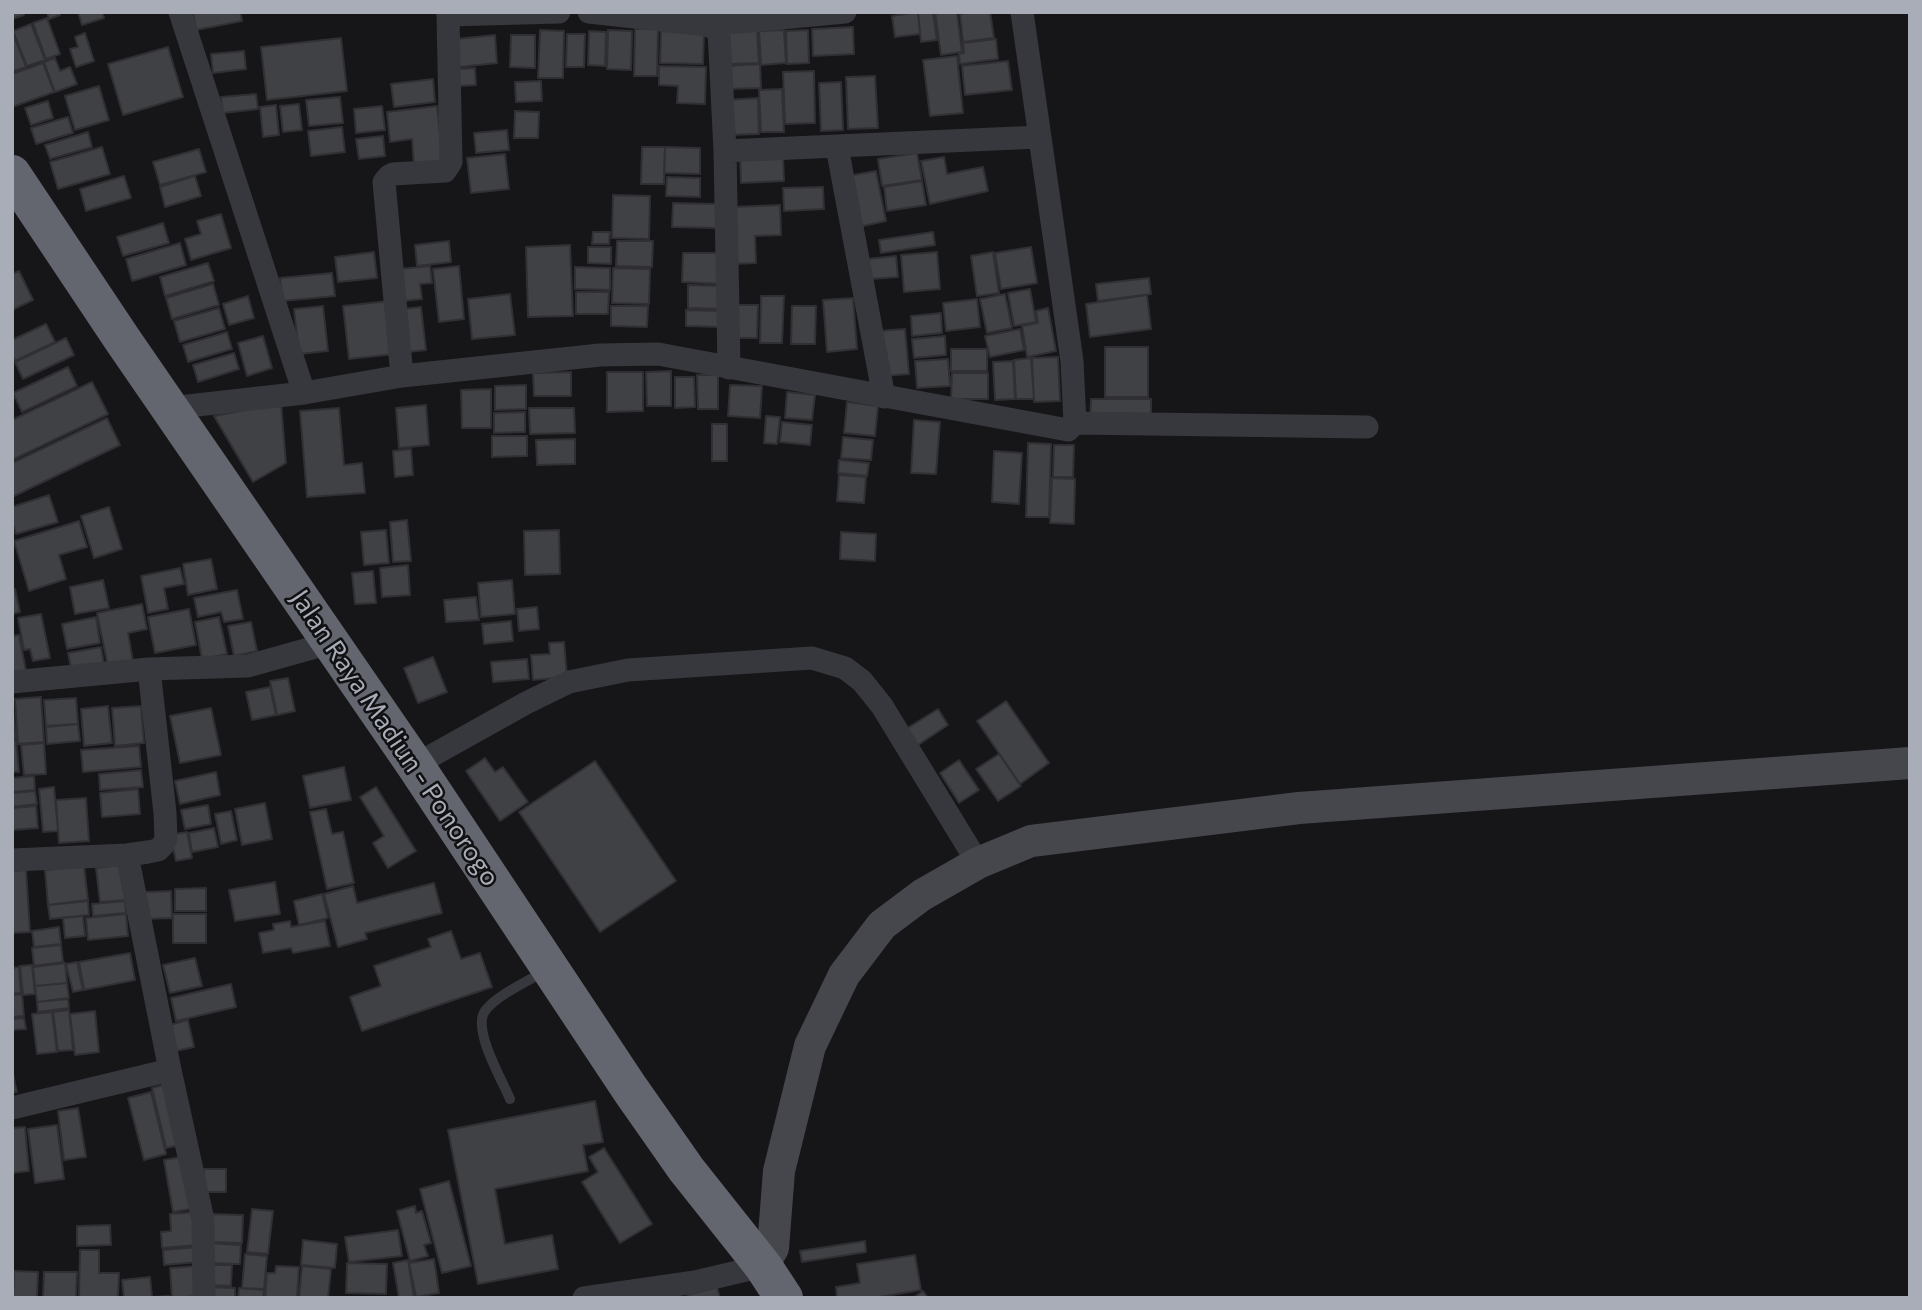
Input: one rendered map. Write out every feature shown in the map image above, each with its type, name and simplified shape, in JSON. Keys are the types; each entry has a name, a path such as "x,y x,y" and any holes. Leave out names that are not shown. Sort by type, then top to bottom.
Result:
{"highway":[{"name":"Jalan Raya Madiun - Ponorogo","path":"19,196 122,338 415,765 686,1169 763,1266 784,1298"}],"street":[{"path":"180,12 304,393"},
{"path":"402,376 384,182 393,174 445,171 451,162 448,14 559,12"},
{"path":"589,12 707,26 716,28 721,36 729,368"},
{"path":"707,26 845,12"},
{"path":"1022,12 1072,361 1075,423"},
{"path":"725,151 1039,137"},
{"path":"837,147 884,397"},
{"path":"170,408 304,393 402,376 617,353 658,354 1068,430 1075,423 1367,428"},
{"path":"12,682 149,669 248,666 330,643"},
{"path":"415,765 569,682 628,670 812,658 845,668 862,681 882,706 978,863"},
{"path":"12,860 127,855 158,850 166,839 159,747 149,669"},
{"path":"584,1298 668,1292 695,1282 763,1266 774,1248 779,1171 810,1046 844,975 883,925 922,895 978,863 1031,841 1299,808 1910,763"},
{"path":"127,855 203,1220 204,1298"},
{"path":"12,1108 170,1070"}],"lane":[{"path":"510,1099 483,1038 481,1021 485,1011 500,998 551,968"}],"building":[{"path":"12,12 23,12 24,15 12,19"},
{"path":"47,12 59,12 60,15 49,19"},
{"path":"78,12 102,12 104,18 82,25"},
{"path":"193,12 240,12 242,21 196,30"},
{"path":"918,12 920,34 895,37 892,16"},
{"path":"918,12 933,12 937,40 921,42"},
{"path":"935,12 957,12 962,52 941,55"},
{"path":"990,12 994,38 963,42 960,14"},
{"path":"47,18 60,54 46,59 33,23"},
{"path":"31,24 45,60 27,66 13,31"},
{"path":"853,27 854,54 813,56 812,29"},
{"path":"635,29 658,29 657,76 634,76"},
{"path":"540,30 564,31 563,78 538,78"},
{"path":"608,30 632,31 631,70 607,69"},
{"path":"757,30 759,63 726,64 725,31"},
{"path":"784,30 786,63 761,65 759,31"},
{"path":"808,30 809,63 787,64 786,31"},
{"path":"12,31 26,67 12,72"},
{"path":"589,31 606,32 605,66 588,65"},
{"path":"661,31 704,32 703,64 660,63"},
{"path":"85,33 94,61 76,67 70,49 78,47 75,37"},
{"path":"567,34 585,34 584,67 566,67"},
{"path":"495,35 497,63 459,67 456,39"},
{"path":"511,35 535,35 535,68 510,67"},
{"path":"341,38 347,91 267,100 261,47"},
{"path":"996,39 998,59 960,64 959,54 964,53 963,43"},
{"path":"168,47 183,97 123,115 108,64"},
{"path":"244,51 246,69 213,73 211,54"},
{"path":"957,56 963,113 930,116 923,60"},
{"path":"55,58 60,71 70,67 77,84 55,92 44,62"},
{"path":"1008,61 1012,90 965,95 962,66"},
{"path":"43,63 54,92 12,107 12,74"},
{"path":"760,64 761,88 727,89 726,66"},
{"path":"659,66 706,67 705,104 677,103 678,86 659,85"},
{"path":"475,68 476,85 459,86 459,69"},
{"path":"814,71 815,123 785,124 783,72"},
{"path":"875,76 878,128 848,129 846,77"},
{"path":"433,79 435,102 394,107 391,84"},
{"path":"541,81 542,101 516,102 515,82"},
{"path":"841,82 843,130 821,131 819,83"},
{"path":"99,86 109,120 75,130 65,96"},
{"path":"782,89 784,132 761,132 759,90"},
{"path":"256,94 258,109 223,113 221,97"},
{"path":"340,97 343,123 309,126 306,100"},
{"path":"758,98 759,134 728,135 727,100"},
{"path":"48,101 53,118 31,125 25,108"},
{"path":"299,104 302,130 283,132 280,106"},
{"path":"276,105 279,135 263,137 260,107"},
{"path":"382,106 385,130 356,133 354,109"},
{"path":"437,106 443,162 414,165 412,139 390,142 387,112"},
{"path":"515,111 539,112 538,138 514,138"},
{"path":"68,117 73,133 36,144 31,128"},
{"path":"342,127 345,152 311,156 308,131"},
{"path":"507,130 509,150 476,153 474,133"},
{"path":"88,132 92,147 50,159 45,145"},
{"path":"383,136 385,156 359,159 356,139"},
{"path":"102,147 110,174 58,189 50,162"},
{"path":"642,147 665,147 664,184 641,184"},
{"path":"665,147 700,148 700,174 664,173"},
{"path":"199,149 206,172 160,185 153,162"},
{"path":"917,153 922,180 882,186 878,159"},
{"path":"505,154 509,189 471,193 467,158"},
{"path":"783,155 784,181 741,183 740,157"},
{"path":"944,157 947,174 983,167 988,191 930,204 921,161"},
{"path":"876,171 886,221 858,227 848,176"},
{"path":"124,176 131,198 86,211 80,189"},
{"path":"195,176 201,196 165,207 160,187"},
{"path":"667,177 700,178 700,197 666,196"},
{"path":"922,181 926,205 887,211 884,187"},
{"path":"823,187 824,209 784,211 783,188"},
{"path":"613,195 650,196 649,239 612,238"},
{"path":"673,203 717,204 716,228 672,227"},
{"path":"780,205 781,235 755,236 756,263 734,264 731,207"},
{"path":"221,214 231,248 191,260 185,239 201,234 197,221"},
{"path":"163,223 169,243 123,256 117,237"},
{"path":"593,232 610,232 609,244 592,244"},
{"path":"933,232 935,245 881,253 879,240"},
{"path":"449,241 451,262 417,266 415,245"},
{"path":"617,241 653,241 652,267 616,266"},
{"path":"180,243 186,265 132,281 126,259"},
{"path":"570,245 573,316 528,317 526,247"},
{"path":"588,247 611,247 611,264 588,263"},
{"path":"1031,247 1037,283 1001,289 995,253"},
{"path":"374,252 377,278 338,282 335,257"},
{"path":"937,252 940,289 904,292 901,255"},
{"path":"993,252 999,293 977,296 971,256"},
{"path":"683,253 724,253 723,284 682,282"},
{"path":"896,256 898,277 870,279 868,259"},
{"path":"208,263 214,281 165,296 160,277"},
{"path":"430,266 432,283 420,284 422,299 404,301 400,269"},
{"path":"459,266 464,319 439,322 433,269"},
{"path":"575,267 610,268 610,290 575,289"},
{"path":"613,268 650,269 649,304 612,303"},
{"path":"19,271 33,300 12,310 12,274"},
{"path":"332,273 335,296 282,301 280,278"},
{"path":"1149,278 1151,294 1098,301 1096,284"},
{"path":"213,284 219,305 172,319 166,298"},
{"path":"688,285 723,286 722,309 688,308"},
{"path":"1030,289 1036,322 1014,326 1008,293"},
{"path":"576,292 609,292 608,314 576,314"},
{"path":"510,294 515,335 472,339 468,299"},
{"path":"1005,294 1012,328 987,333 980,299"},
{"path":"1147,295 1151,329 1090,337 1086,304"},
{"path":"248,296 254,318 229,325 223,304"},
{"path":"761,296 784,296 782,343 760,343"},
{"path":"853,298 857,349 827,352 823,300"},
{"path":"977,299 980,327 946,331 943,303"},
{"path":"389,301 395,354 349,359 343,306"},
{"path":"733,305 758,305 757,338 732,338"},
{"path":"323,306 328,351 299,354 294,309"},
{"path":"611,306 648,306 647,327 611,326"},
{"path":"792,306 816,306 815,344 791,344"},
{"path":"421,307 426,350 408,352 403,309"},
{"path":"219,308 225,329 180,342 174,321"},
{"path":"1048,308 1056,351 1027,357 1022,326 1038,323 1036,311"},
{"path":"686,310 722,311 722,327 686,326"},
{"path":"941,313 942,333 912,336 911,316"},
{"path":"46,324 55,342 15,361 12,355 12,340"},
{"path":"905,329 909,374 882,376 879,331"},
{"path":"1020,329 1024,350 990,357 985,336"},
{"path":"227,332 232,349 188,362 183,345"},
{"path":"263,336 272,368 247,376 238,343"},
{"path":"945,336 946,355 914,358 912,339"},
{"path":"66,338 74,355 23,379 15,362"},
{"path":"1105,347 1148,347 1148,397 1105,397"},
{"path":"951,349 987,349 987,371 951,371"},
{"path":"234,353 239,369 198,382 193,365"},
{"path":"1058,357 1060,401 1034,402 1032,358"},
{"path":"1031,358 1034,399 1016,399 1014,360"},
{"path":"948,359 950,386 917,388 915,361"},
{"path":"1013,361 1015,399 995,400 993,362"},
{"path":"68,367 77,386 22,412 13,393"},
{"path":"671,371 671,406 647,406 646,372"},
{"path":"571,372 571,396 534,396 533,373"},
{"path":"607,372 643,372 643,411 607,412"},
{"path":"952,373 988,373 988,399 951,399"},
{"path":"697,375 718,375 718,409 698,409"},
{"path":"675,377 694,377 695,407 675,408"},
{"path":"92,382 108,414 12,460 12,420"},
{"path":"526,385 526,409 495,410 495,386"},
{"path":"730,385 762,386 760,418 728,416"},
{"path":"491,389 491,428 462,428 461,390"},
{"path":"787,392 815,395 812,420 785,418"},
{"path":"1091,399 1151,399 1151,423 1090,423"},
{"path":"847,402 878,406 875,436 844,433"},
{"path":"281,403 286,463 253,482 214,416"},
{"path":"426,405 429,445 399,448 396,408"},
{"path":"339,408 344,465 362,463 365,493 307,497 300,411"},
{"path":"529,408 574,408 575,433 530,434"},
{"path":"525,412 525,432 494,433 494,413"},
{"path":"766,416 780,417 777,444 764,443"},
{"path":"107,418 120,445 12,497 12,463"},
{"path":"914,420 940,422 936,474 911,473"},
{"path":"782,422 812,425 810,445 780,442"},
{"path":"712,424 727,424 727,461 712,461"},
{"path":"492,436 527,436 527,456 492,457"},
{"path":"843,437 873,440 871,460 841,458"},
{"path":"575,439 575,464 537,465 536,440"},
{"path":"1028,443 1051,444 1049,517 1026,517"},
{"path":"1054,445 1074,445 1073,477 1053,477"},
{"path":"411,449 413,475 395,477 393,451"},
{"path":"994,451 1022,453 1019,504 992,502"},
{"path":"839,460 869,463 867,476 838,473"},
{"path":"839,475 866,477 864,503 837,501"},
{"path":"1052,478 1075,479 1074,524 1050,523"},
{"path":"49,495 58,522 16,534 12,507"},
{"path":"109,507 122,549 94,558 81,516"},
{"path":"407,520 411,561 393,562 390,522"},
{"path":"79,521 87,547 59,555 66,579 29,591 14,541"},
{"path":"386,530 389,563 364,565 361,532"},
{"path":"559,530 560,574 525,575 524,531"},
{"path":"841,532 876,534 875,561 840,559"},
{"path":"211,559 217,589 188,595 183,564"},
{"path":"408,565 410,595 382,597 380,568"},
{"path":"180,568 184,584 164,588 168,609 148,613 141,576"},
{"path":"373,571 376,603 355,604 352,573"},
{"path":"103,580 109,608 75,614 70,587"},
{"path":"512,580 515,614 481,617 478,583"},
{"path":"12,589 15,589 20,612 12,614"},
{"path":"237,590 243,619 224,622 221,612 198,617 194,598"},
{"path":"476,597 479,620 446,622 444,600"},
{"path":"142,604 147,629 128,633 133,662 108,667 97,613"},
{"path":"537,607 539,629 519,631 517,609"},
{"path":"189,609 196,645 155,653 148,617"},
{"path":"41,614 50,658 33,661 30,649 24,650 18,618"},
{"path":"96,617 100,643 67,649 62,624"},
{"path":"219,617 227,654 202,659 195,622"},
{"path":"511,621 513,641 484,644 482,624"},
{"path":"251,622 257,651 234,656 228,626"},
{"path":"19,635 26,671 12,674 12,636"},
{"path":"564,642 567,677 533,680 531,655 550,654 549,643"},
{"path":"101,647 104,665 72,672 68,653"},
{"path":"433,657 447,692 418,703 404,668"},
{"path":"527,659 529,679 493,682 491,662"},
{"path":"288,678 295,711 277,715 270,681"},
{"path":"270,687 276,715 252,720 246,692"},
{"path":"41,697 44,742 18,744 15,699"},
{"path":"76,698 78,724 46,726 44,700"},
{"path":"12,700 16,739 12,739"},
{"path":"1006,701 1049,763 1020,784 977,721"},
{"path":"108,706 112,743 84,746 81,709"},
{"path":"141,706 144,743 115,746 112,708"},
{"path":"211,708 221,755 180,763 170,716"},
{"path":"938,709 948,725 912,749 901,732"},
{"path":"78,724 80,741 47,744 46,727"},
{"path":"12,740 16,740 19,772 12,772"},
{"path":"44,743 46,774 24,775 21,745"},
{"path":"139,746 141,767 83,772 81,750"},
{"path":"999,754 1021,786 998,801 976,769"},
{"path":"485,758 495,772 503,767 528,802 500,821 466,771"},
{"path":"959,760 979,790 959,803 940,773"},
{"path":"595,761 676,881 600,932 519,812"},
{"path":"344,767 351,800 310,808 303,776"},
{"path":"141,770 143,787 100,790 99,774"},
{"path":"216,772 220,795 180,804 175,781"},
{"path":"34,776 35,790 12,792 12,778"},
{"path":"54,787 58,831 43,832 39,789"},
{"path":"376,787 416,851 388,868 373,843 384,836 360,797"},
{"path":"138,789 140,814 102,817 100,793"},
{"path":"35,791 37,804 12,807 12,793"},
{"path":"86,798 89,841 59,843 56,800"},
{"path":"265,803 272,839 242,845 235,809"},
{"path":"208,805 211,824 185,829 181,810"},
{"path":"36,806 38,828 12,830 12,808"},
{"path":"326,809 332,834 343,832 354,883 327,889 310,812"},
{"path":"231,811 237,840 221,844 215,814"},
{"path":"214,828 218,847 192,852 189,833"},
{"path":"187,832 192,858 176,861 170,835"},
{"path":"121,865 125,900 100,902 96,868"},
{"path":"84,866 88,900 48,905 45,870"},
{"path":"26,870 30,932 12,933 12,871"},
{"path":"275,882 280,914 235,921 229,890"},
{"path":"434,883 442,913 365,933 367,939 338,947 324,894 353,886 357,903"},
{"path":"206,888 206,911 175,911 175,889"},
{"path":"171,891 172,918 144,919 144,892"},
{"path":"322,894 328,918 299,925 294,901"},
{"path":"88,901 89,915 50,919 48,905"},
{"path":"125,901 126,913 93,916 92,904"},
{"path":"126,914 128,936 88,940 86,918"},
{"path":"173,914 206,914 206,943 173,943"},
{"path":"83,916 85,936 65,938 63,918"},
{"path":"290,921 291,927 325,921 330,946 293,953 291,948 263,953 259,933 274,930 273,924"},
{"path":"59,927 61,944 34,947 32,931"},
{"path":"451,931 461,959 480,953 492,987 362,1031 350,997 381,986 374,966 431,947 428,939"},
{"path":"61,945 63,962 34,966 32,948"},
{"path":"130,953 135,980 84,990 79,962"},
{"path":"195,958 202,986 170,993 163,965"},
{"path":"77,962 83,990 73,992 66,964"},
{"path":"65,963 67,983 35,986 33,967"},
{"path":"32,965 35,994 23,995 20,966"},
{"path":"19,967 21,993 12,994 12,968"},
{"path":"67,983 69,998 37,1002 35,986"},
{"path":"231,984 236,1007 176,1021 171,998"},
{"path":"22,994 24,1016 12,1017 12,995"},
{"path":"68,999 69,1008 38,1012 37,1002"},
{"path":"69,1010 73,1050 58,1051 53,1012"},
{"path":"95,1011 99,1052 75,1055 70,1014"},
{"path":"52,1012 57,1052 37,1054 32,1014"},
{"path":"24,1018 26,1029 12,1030 12,1019"},
{"path":"188,1020 194,1047 176,1051 170,1025"},
{"path":"12,1070 17,1092 12,1093"},
{"path":"171,1083 185,1144 166,1148 152,1088"},
{"path":"151,1092 166,1154 144,1160 128,1098"},
{"path":"595,1101 603,1142 583,1145 588,1171 495,1189 505,1244 552,1235 558,1269 478,1284 448,1130"},
{"path":"78,1108 86,1157 64,1160 58,1111"},
{"path":"57,1125 64,1179 35,1183 28,1129"},
{"path":"25,1127 29,1171 12,1173 12,1128"},
{"path":"604,1148 652,1224 620,1243 582,1182 598,1172 589,1157"},
{"path":"187,1156 196,1208 173,1212 164,1160"},
{"path":"204,1169 226,1169 226,1192 204,1192"},
{"path":"449,1181 471,1266 442,1273 420,1189"},
{"path":"415,1206 416,1213 422,1211 431,1243 424,1245 428,1256 410,1261 397,1211"},
{"path":"252,1209 273,1211 268,1254 247,1252"},
{"path":"195,1212 197,1245 162,1248 161,1232 171,1231 170,1214"},
{"path":"210,1214 243,1215 242,1243 209,1242"},
{"path":"110,1225 111,1245 77,1246 77,1226"},
{"path":"398,1230 402,1256 349,1262 345,1237"},
{"path":"303,1240 337,1244 335,1268 301,1265"},
{"path":"865,1241 866,1252 802,1262 800,1251"},
{"path":"208,1243 241,1245 240,1264 207,1263"},
{"path":"198,1247 199,1262 164,1265 163,1250"},
{"path":"80,1250 99,1250 99,1273 119,1273 118,1298 79,1298"},
{"path":"245,1254 267,1256 264,1289 242,1288"},
{"path":"915,1255 921,1290 874,1298 837,1298 836,1287 860,1283 857,1264"},
{"path":"434,1259 439,1293 416,1297 409,1263"},
{"path":"408,1260 414,1297 399,1298 393,1263"},
{"path":"347,1263 387,1264 386,1294 346,1293"},
{"path":"208,1265 232,1265 231,1286 207,1285"},
{"path":"197,1266 199,1296 172,1298 170,1268"},
{"path":"276,1266 299,1267 297,1298 265,1298 267,1273 275,1273"},
{"path":"302,1266 331,1269 328,1298 299,1298"},
{"path":"14,1271 38,1272 37,1298 13,1298"},
{"path":"44,1272 77,1272 76,1298 43,1298"},
{"path":"150,1277 152,1297 169,1298 124,1298 122,1280"},
{"path":"207,1287 235,1288 235,1298 207,1298"},
{"path":"717,1287 720,1298 688,1298 687,1295"},
{"path":"239,1288 264,1290 263,1298 238,1298"},
{"path":"923,1291 928,1298 913,1298"}]}
